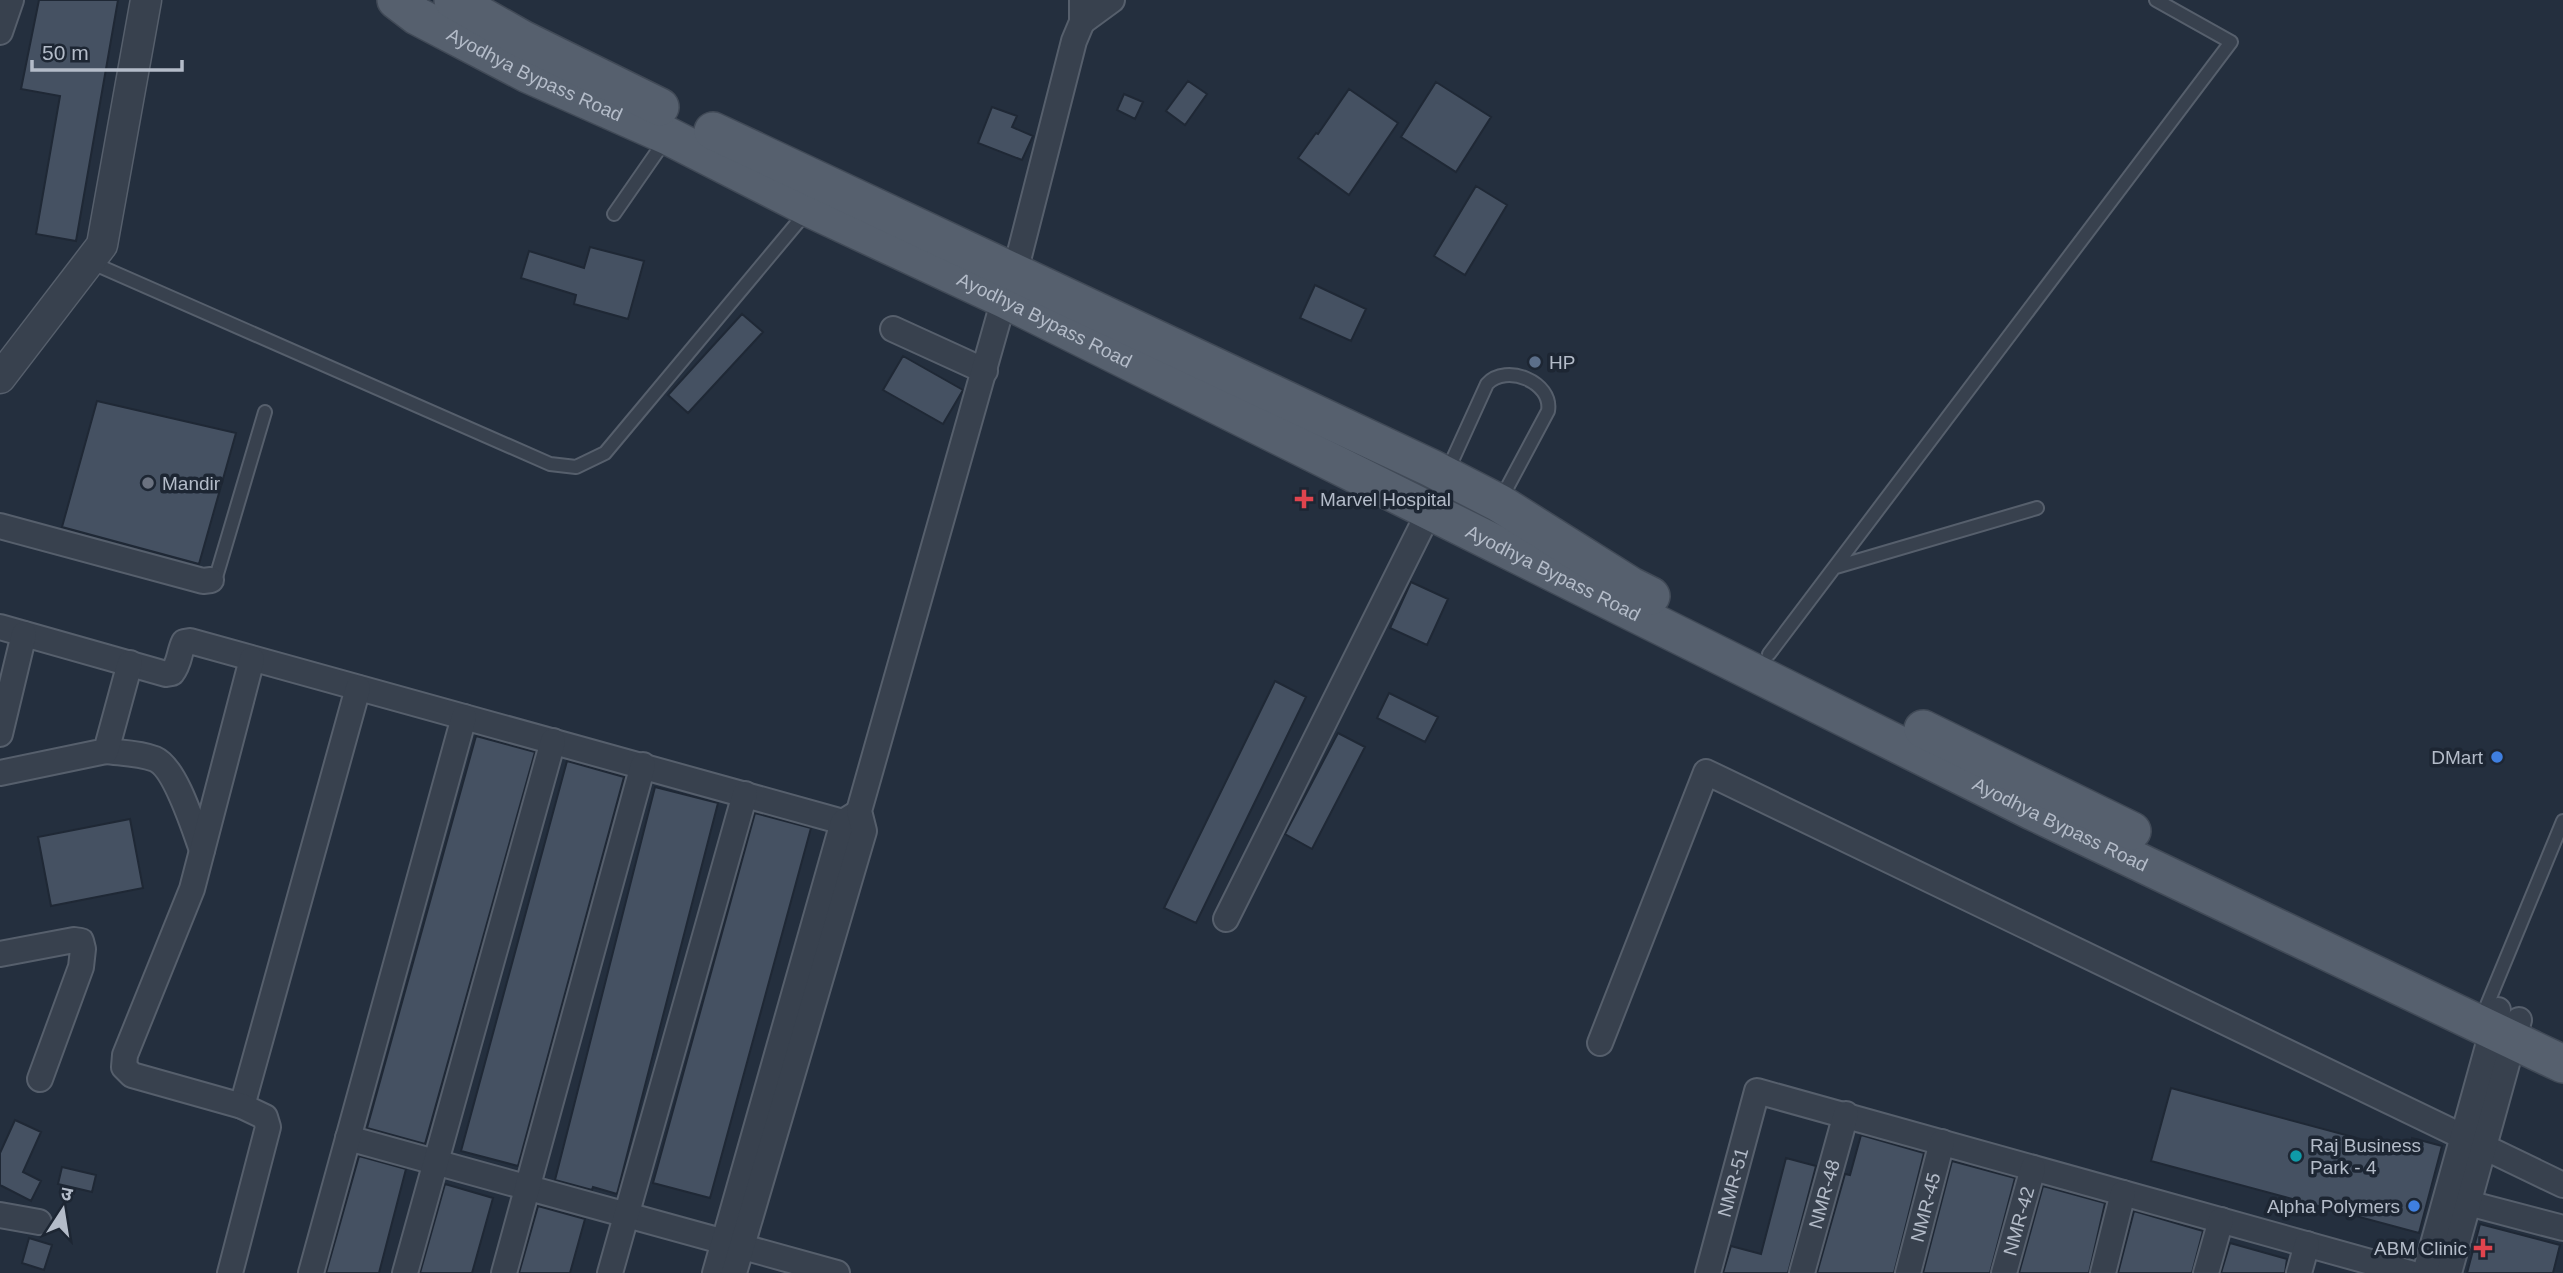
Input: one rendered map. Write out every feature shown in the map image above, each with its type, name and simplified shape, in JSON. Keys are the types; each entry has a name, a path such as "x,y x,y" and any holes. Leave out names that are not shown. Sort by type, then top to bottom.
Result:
{"main road":[{"name":"Ayodhya Bypass Road","path":"396,0 417,16 527,74 668,135 809,208 1009,285 1446,475 1499,503 1631,586 2502,1021 2563,1064"},
{"name":"Ayodhya Bypass Road","path":"453,0 522,39 1009,285 1429,512 2032,811 2502,1021 2563,1041"},
{"path":"1429,512 1446,475"},
{"path":"1482,537 1499,503"}],"street":[{"path":"0,32 11,0"},
{"path":"0,378 102,245 146,0"},
{"path":"851,817 985,371 1082,11 1112,0"},
{"path":"893,329 985,371"},
{"path":"1226,919 1429,512"},
{"path":"0,526 203,582 211,580"},
{"path":"0,627 166,674 172,673 177,667 184,642 744,794 851,817 864,831 732,1245 715,1273"},
{"path":"0,734 24,634"},
{"path":"230,1273 268,1128 265,1117 242,1106 132,1075 124,1067 125,1055 192,889 251,659"},
{"path":"106,751 130,663"},
{"path":"242,1106 358,688"},
{"path":"311,1273 464,717"},
{"path":"405,1273 553,741"},
{"path":"0,773 106,751 134,753 158,760 177,785 202,850"},
{"path":"504,1273 643,765"},
{"path":"1600,1043 1706,772 2563,1185"},
{"path":"610,1273 744,794"},
{"path":"0,954 74,940 81,942 81,967 40,1079"},
{"path":"2426,1273 2474,1141 2502,1021"},
{"name":"NMR-51","path":"1708,1273 1757,1091 1846,1114"},
{"path":"1846,1114 2410,1273"},
{"name":"NMR-48","path":"1802,1273 1846,1114"},
{"path":"348,1138 837,1273"},
{"path":"2449,1273 2468,1203 2474,1141"},
{"name":"NMR-45","path":"1908,1273 1941,1142"},
{"name":"NMR-42","path":"2004,1273 2033,1168"},
{"path":"2103,1273 2123,1193"},
{"path":"2468,1203 2563,1228"},
{"path":"0,1215 39,1222"},
{"path":"2206,1273 2221,1220"},
{"path":"2299,1273 2307,1244"},
{"path":"732,1245 734,1273"}],"lane":[{"path":"1769,654 2231,43 2156,0"},
{"path":"614,214 668,135"},
{"path":"90,261 550,464 576,467 605,453 809,208"},
{"path":"1446,475 1487,384 1492,379 1498,375 1516,375 1544,389 1548,396 1548,411 1499,503"},
{"path":"211,580 217,574 265,412"},
{"path":"1835,567 2037,508"},
{"path":"2502,1021 2563,821"}],"building":[{"path":"39,0 118,0 76,241 36,234 60,96 21,89"},
{"path":"1188,81 1207,94 1185,125 1166,111"},
{"path":"1436,82 1491,117 1456,172 1401,137"},
{"path":"1349,89 1398,123 1349,195 1298,158"},
{"path":"1124,94 1143,102 1135,119 1117,110"},
{"path":"992,107 1017,116 1012,127 1033,136 1022,160 978,143"},
{"path":"1476,186 1507,205 1465,275 1434,256"},
{"path":"590,247 644,261 628,319 574,304 576,295 521,278 529,251 584,268"},
{"path":"1315,285 1366,309 1351,341 1300,318"},
{"path":"742,314 763,332 688,413 668,395"},
{"path":"903,356 963,390 943,424 883,390"},
{"name":"Mandir","path":"97,401 236,433 199,564 62,527"},
{"path":"1411,582 1448,599 1427,645 1390,628"},
{"path":"1275,681 1306,697 1196,923 1164,908"},
{"path":"1389,693 1438,717 1425,742 1377,718"},
{"path":"1338,733 1365,747 1312,849 1285,834"},
{"path":"476,736 535,752 425,1144 367,1128"},
{"path":"567,761 624,777 518,1166 461,1151"},
{"path":"655,787 718,803 617,1194 555,1180"},
{"path":"755,813 811,828 710,1198 653,1183"},
{"path":"130,819 143,888 51,906 38,837"},
{"name":"Raj Business Park - 4","path":"2171,1088 2409,1152 2412,1138 2442,1146 2419,1233 2151,1161"},
{"path":"15,1120 41,1132 23,1172 41,1181 31,1201 0,1185 0,1153"},
{"path":"1861,1135 1924,1153 1894,1273 1817,1273 1845,1174 1850,1175"},
{"path":"359,1156 406,1169 379,1273 326,1273"},
{"path":"1786,1158 1816,1166 1788,1273 1723,1273 1731,1246 1761,1254"},
{"path":"1952,1161 2015,1178 1990,1273 1923,1273"},
{"path":"62,1167 96,1175 92,1192 58,1184"},
{"path":"445,1184 493,1198 472,1273 420,1273"},
{"path":"2043,1186 2105,1203 2089,1273 2019,1273"},
{"path":"538,1206 585,1219 570,1273 519,1273"},
{"path":"2134,1211 2203,1231 2192,1273 2118,1273"},
{"path":"2480,1224 2560,1245 2553,1273 2467,1273"},
{"path":"29,1238 52,1245 44,1270 22,1263"},
{"path":"2230,1243 2287,1259 2285,1273 2221,1273"}],"place":[{"name":"HP","path":"1535,362"},
{"name":"Mandir","path":"148,483"},
{"name":"Marvel Hospital","path":"1304,499"},
{"name":"DMart","path":"2497,757"},
{"name":"Raj Business Park - 4","path":"2296,1156"},
{"name":"Alpha Polymers","path":"2414,1206"},
{"name":"ABM Clinic","path":"2483,1248"}]}
